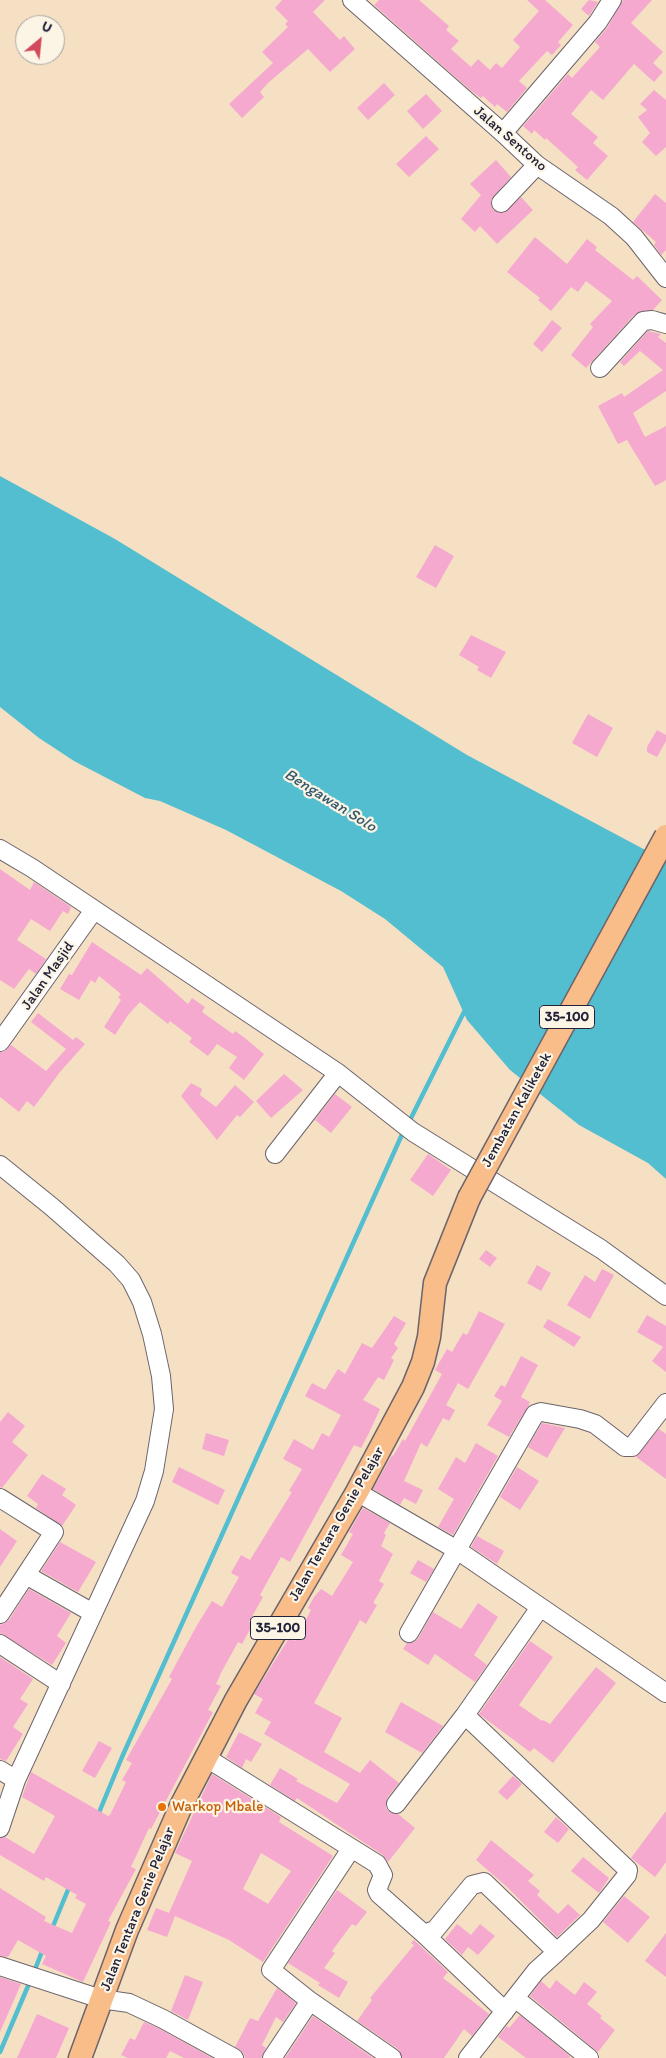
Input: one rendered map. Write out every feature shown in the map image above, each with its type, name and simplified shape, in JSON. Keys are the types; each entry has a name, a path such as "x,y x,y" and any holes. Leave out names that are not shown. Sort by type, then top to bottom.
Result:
{"main road":[{"name":"Jembatan Kaliketek","path":"469,1198 666,836"},
{"name":"Jalan Tentara Genie Pelajar","path":"80,2058 151,1871 205,1757 357,1492 413,1388 423,1362 429,1337 435,1284 469,1198"}],"street":[{"name":"Jalan Sentono","path":"352,0 537,165 611,216 634,237 666,278"},
{"path":"503,133 598,22 612,0"},
{"path":"501,203 537,165"},
{"path":"600,368 643,322 652,320 666,324"},
{"path":"0,849 338,1073 414,1132 601,1249 666,1296"},
{"name":"Jalan Masjid","path":"0,1042 94,910"},
{"path":"275,1154 338,1073"},
{"path":"0,1165 52,1207 117,1264 131,1280 142,1302 161,1376 163,1418 150,1486 135,1524 16,1780 0,1828"},
{"path":"409,1633 535,1414 541,1412 580,1419 595,1424 625,1447 632,1447 666,1402"},
{"path":"357,1492 457,1550 539,1608 666,1693"},
{"path":"0,1498 54,1532 0,1614"},
{"path":"26,1575 93,1613"},
{"path":"396,1804 484,1690 539,1608"},
{"path":"0,1644 61,1684"},
{"path":"465,1714 628,1870 627,1875 591,1920 536,1971 468,2058"},
{"path":"205,1757 377,1864 382,1870 382,1880 377,1890 379,1894 424,1934 510,2004 589,2058"},
{"path":"0,1770 16,1780"},
{"path":"351,1849 271,1970 310,2001 392,2058"},
{"path":"424,1934 435,1930 472,1885 484,1882 557,1952"},
{"path":"0,1966 50,1984 101,1999 129,2003 163,2018 234,2058"},
{"path":"272,2058 310,2001"}],"water":[{"name":"Bengawan Solo","path":"0,476 115,539 467,755 666,861 666,1179 648,1163 579,1125 510,1070 467,1020 443,967 385,919 341,891 226,830 160,801 145,798 74,761 39,738 0,707"}],"building":[{"path":"282,0 325,0 313,12 340,40 344,36 355,49 330,72 308,49 268,83 260,92 264,97 242,118 229,104 273,63 262,52 288,27 285,24 288,21 275,8"},
{"path":"379,0 419,0 449,26 446,30 459,41 451,49 471,67 478,59 490,70 496,63 502,68 520,47 513,40 539,11 527,0 545,0 573,25 558,42 561,45 552,55 547,51 519,81 527,88 507,112 497,104 495,107 483,96 481,98 470,90 374,5"},
{"path":"589,0 598,2 589,16 581,9"},
{"path":"623,0 652,0 631,23 663,52 653,63 663,72 654,82 634,64 603,100 591,90 571,114 598,137 593,143 608,156 587,180 575,170 578,167 546,138 545,140 534,130 532,134 523,126 568,74 572,78 600,47 595,42 607,28"},
{"path":"384,83 395,95 368,120 357,108"},
{"path":"654,90 666,100 666,147 656,156 642,142 650,133 638,117 647,110 640,104"},
{"path":"426,94 442,111 423,129 407,111"},
{"path":"426,136 439,149 409,177 396,164"},
{"path":"496,160 511,177 491,200 493,210 504,213 521,197 533,210 497,244 480,226 475,232 461,219 481,195 470,184"},
{"path":"655,194 666,203 666,250 661,255 654,245 656,242 633,222"},
{"path":"535,237 567,264 587,239 597,247 595,250 633,280 637,276 662,300 653,310 635,314 586,368 571,355 593,327 590,324 612,301 586,281 578,292 571,287 551,311 538,300 540,298 507,272"},
{"path":"552,320 562,328 542,352 533,344"},
{"path":"648,331 661,334 658,337 666,343 666,391 633,413 645,437 666,426 666,480 655,486 627,440 618,444 598,406 622,393 624,397 663,370 640,351 624,366 620,362"},
{"path":"435,545 454,556 436,588 416,577"},
{"path":"471,635 506,652 491,678 477,670 479,667 459,655"},
{"path":"588,714 613,728 597,757 572,743"},
{"path":"657,730 666,735 666,741 657,757 647,752 647,747"},
{"path":"0,869 30,890 34,882 71,907 68,914 63,911 50,931 31,919 17,940 46,959 36,974 29,969 14,989 0,980"},
{"path":"92,942 141,975 147,968 188,1004 192,998 205,1007 202,1012 233,1034 235,1031 264,1054 244,1080 229,1068 237,1057 217,1044 208,1056 189,1042 192,1038 170,1021 168,1024 140,1002 128,1015 115,1035 104,1027 121,1000 118,997 121,994 99,976 95,983 91,980 79,1000 60,989 69,974 72,975"},
{"path":"38,1013 73,1040 76,1037 85,1044 60,1072 34,1107 27,1101 19,1112 0,1097 0,1052 5,1051 11,1045 46,1071 66,1049 31,1022"},
{"path":"284,1074 303,1090 271,1118 256,1101"},
{"path":"191,1083 202,1089 200,1095 216,1107 235,1085 254,1102 240,1117 237,1115 217,1140 181,1096"},
{"path":"335,1094 352,1107 331,1133 315,1120"},
{"path":"428,1154 451,1170 433,1196 410,1180"},
{"path":"486,1250 497,1258 490,1267 479,1259"},
{"path":"537,1265 551,1273 541,1291 527,1283"},
{"path":"602,1269 614,1275 590,1319 567,1305 585,1275 595,1282"},
{"path":"479,1311 505,1324 468,1389 458,1383 446,1405 455,1410 449,1421 443,1418 427,1447 421,1443 404,1481 423,1490 416,1504 404,1498 400,1505 373,1489 392,1455 403,1439 405,1441 442,1374 435,1370 447,1349 452,1352 463,1333 467,1335"},
{"path":"647,1315 666,1326 666,1372 652,1361 663,1347 637,1332"},
{"path":"394,1316 406,1323 394,1344 398,1348 391,1358 394,1360 384,1380 378,1377 363,1400 380,1409 369,1433 361,1448 354,1445 290,1562 281,1557 260,1595 263,1597 249,1622 253,1624 242,1644 238,1642 216,1684 221,1686 208,1710 213,1712 151,1829 149,1828 131,1867 136,1869 108,1921 111,1922 83,1982 42,1964 46,1956 18,1940 8,1957 0,1956 0,1888 46,1917 44,1921 72,1933 86,1904 75,1898 77,1895 46,1877 44,1881 0,1855 0,1838 5,1837 34,1854 55,1816 22,1797 31,1772 108,1816 110,1815 126,1782 122,1780 132,1763 126,1760 172,1679 169,1677 196,1627 212,1601 222,1607 239,1577 231,1573 241,1555 250,1560 292,1492 289,1491 302,1469 283,1459 294,1439 313,1450 322,1433 329,1437 341,1415 305,1396 312,1383 325,1390 338,1369 345,1374 362,1343 372,1348"},
{"path":"548,1319 581,1337 574,1347 543,1327"},
{"path":"521,1356 538,1365 521,1397 530,1402 528,1407 509,1437 487,1425 502,1401 494,1396 501,1385 505,1387"},
{"path":"8,1412 25,1426 12,1442 28,1455 2,1488 0,1487 0,1422"},
{"path":"542,1423 565,1428 547,1458 528,1447"},
{"path":"659,1429 666,1434 666,1479 636,1457"},
{"path":"206,1433 229,1440 224,1456 202,1449"},
{"path":"476,1443 498,1456 453,1535 438,1527 454,1499 438,1489 456,1457 465,1463"},
{"path":"179,1467 225,1490 218,1505 172,1482"},
{"path":"517,1467 539,1481 520,1510 500,1497"},
{"path":"42,1474 66,1489 62,1495 76,1505 62,1526 36,1508 38,1504 27,1496"},
{"path":"363,1508 390,1523 384,1533 386,1535 381,1546 393,1554 379,1581 384,1584 373,1603 377,1605 366,1624 360,1620 314,1703 342,1718 324,1752 360,1773 370,1760 399,1783 387,1798 386,1808 390,1813 398,1814 415,1828 388,1862 383,1855 297,1798 295,1801 270,1785 280,1768 298,1779 296,1781 337,1803 350,1784 264,1734 271,1722 255,1713 263,1699 254,1694 289,1638 295,1641 311,1610 308,1608 314,1597 321,1589 332,1596 353,1562 341,1555 353,1534 349,1532"},
{"path":"0,1529 17,1541 0,1567"},
{"path":"477,1536 504,1551 497,1564 471,1547"},
{"path":"60,1542 96,1562 78,1592 41,1571"},
{"path":"418,1560 434,1569 426,1582 410,1573"},
{"path":"29,1589 71,1613 57,1636 66,1643 52,1665 0,1633 0,1625 9,1620"},
{"path":"478,1603 498,1617 474,1655 487,1665 475,1682 435,1654 428,1665 403,1649 407,1643 418,1639 433,1612 461,1629"},
{"path":"530,1641 553,1657 519,1705 542,1721 550,1724 596,1667 616,1683 553,1763 534,1748 530,1752 479,1714"},
{"path":"0,1657 33,1679 20,1699 28,1704 13,1727 23,1734 6,1761 0,1759"},
{"path":"401,1702 443,1726 422,1753 385,1732"},
{"path":"239,1732 262,1744 251,1762 246,1759 242,1768 226,1757"},
{"path":"99,1741 112,1748 95,1778 82,1771"},
{"path":"212,1774 281,1817 279,1822 333,1856 263,1962 229,1940 175,1916 167,1937 147,1930 156,1908 169,1913 192,1861 175,1853","holes":["261,1853 291,1871 268,1904 243,1889"]},
{"path":"513,1776 522,1784 507,1800 498,1792"},
{"path":"666,1811 666,1862 655,1877 631,1858"},
{"path":"556,1817 569,1829 558,1843 544,1832"},
{"path":"491,1840 534,1875 528,1881 540,1891 537,1895 558,1914 568,1904 580,1915 557,1937 506,1886 476,1860"},
{"path":"583,1857 609,1878 599,1893 571,1871"},
{"path":"337,1890 367,1912 356,1926 352,1924 332,1951 335,1953 324,1968 348,1982 339,1998 318,1985 320,1983 288,1963"},
{"path":"624,1896 650,1917 628,1943 603,1922"},
{"path":"457,1924 471,1935 480,1924 495,1936 478,1955 468,1947 462,1955 445,1939"},
{"path":"666,1933 666,1977 645,1961"},
{"path":"414,1940 448,1972 443,1978 489,2014 472,2036 464,2029 444,2058 402,2058 398,2049 357,2021 372,2000 370,1998 414,1945 411,1943"},
{"path":"185,1975 203,1982 188,2020 171,2011"},
{"path":"0,1977 21,1984 0,2032"},
{"path":"556,1980 575,1995 584,1982 597,1992 587,2004 615,2030 598,2052 530,1996 541,1981 550,1989"},
{"path":"277,1988 296,2003 283,2022 276,2017 262,2045 266,2048 261,2058 245,2058 243,2052 235,2047 250,2018 258,2021"},
{"path":"37,2014 69,2028 56,2058 17,2058"},
{"path":"520,2015 570,2056 569,2058 526,2058 498,2037"},
{"path":"313,2016 373,2058 285,2058"},
{"path":"144,2022 212,2058 184,2058 170,2051 166,2058 128,2058 121,2055 130,2038 135,2040"}],"waterway":[{"path":"408,1124 466,1008"},
{"path":"98,1815 122,1757 404,1130"},
{"path":"51,1931 70,1885"},
{"path":"34,1972 43,1949"},
{"path":"0,2052 31,1979"}],"place":[{"name":"Warkop Mbale","path":"162,1807"}]}
